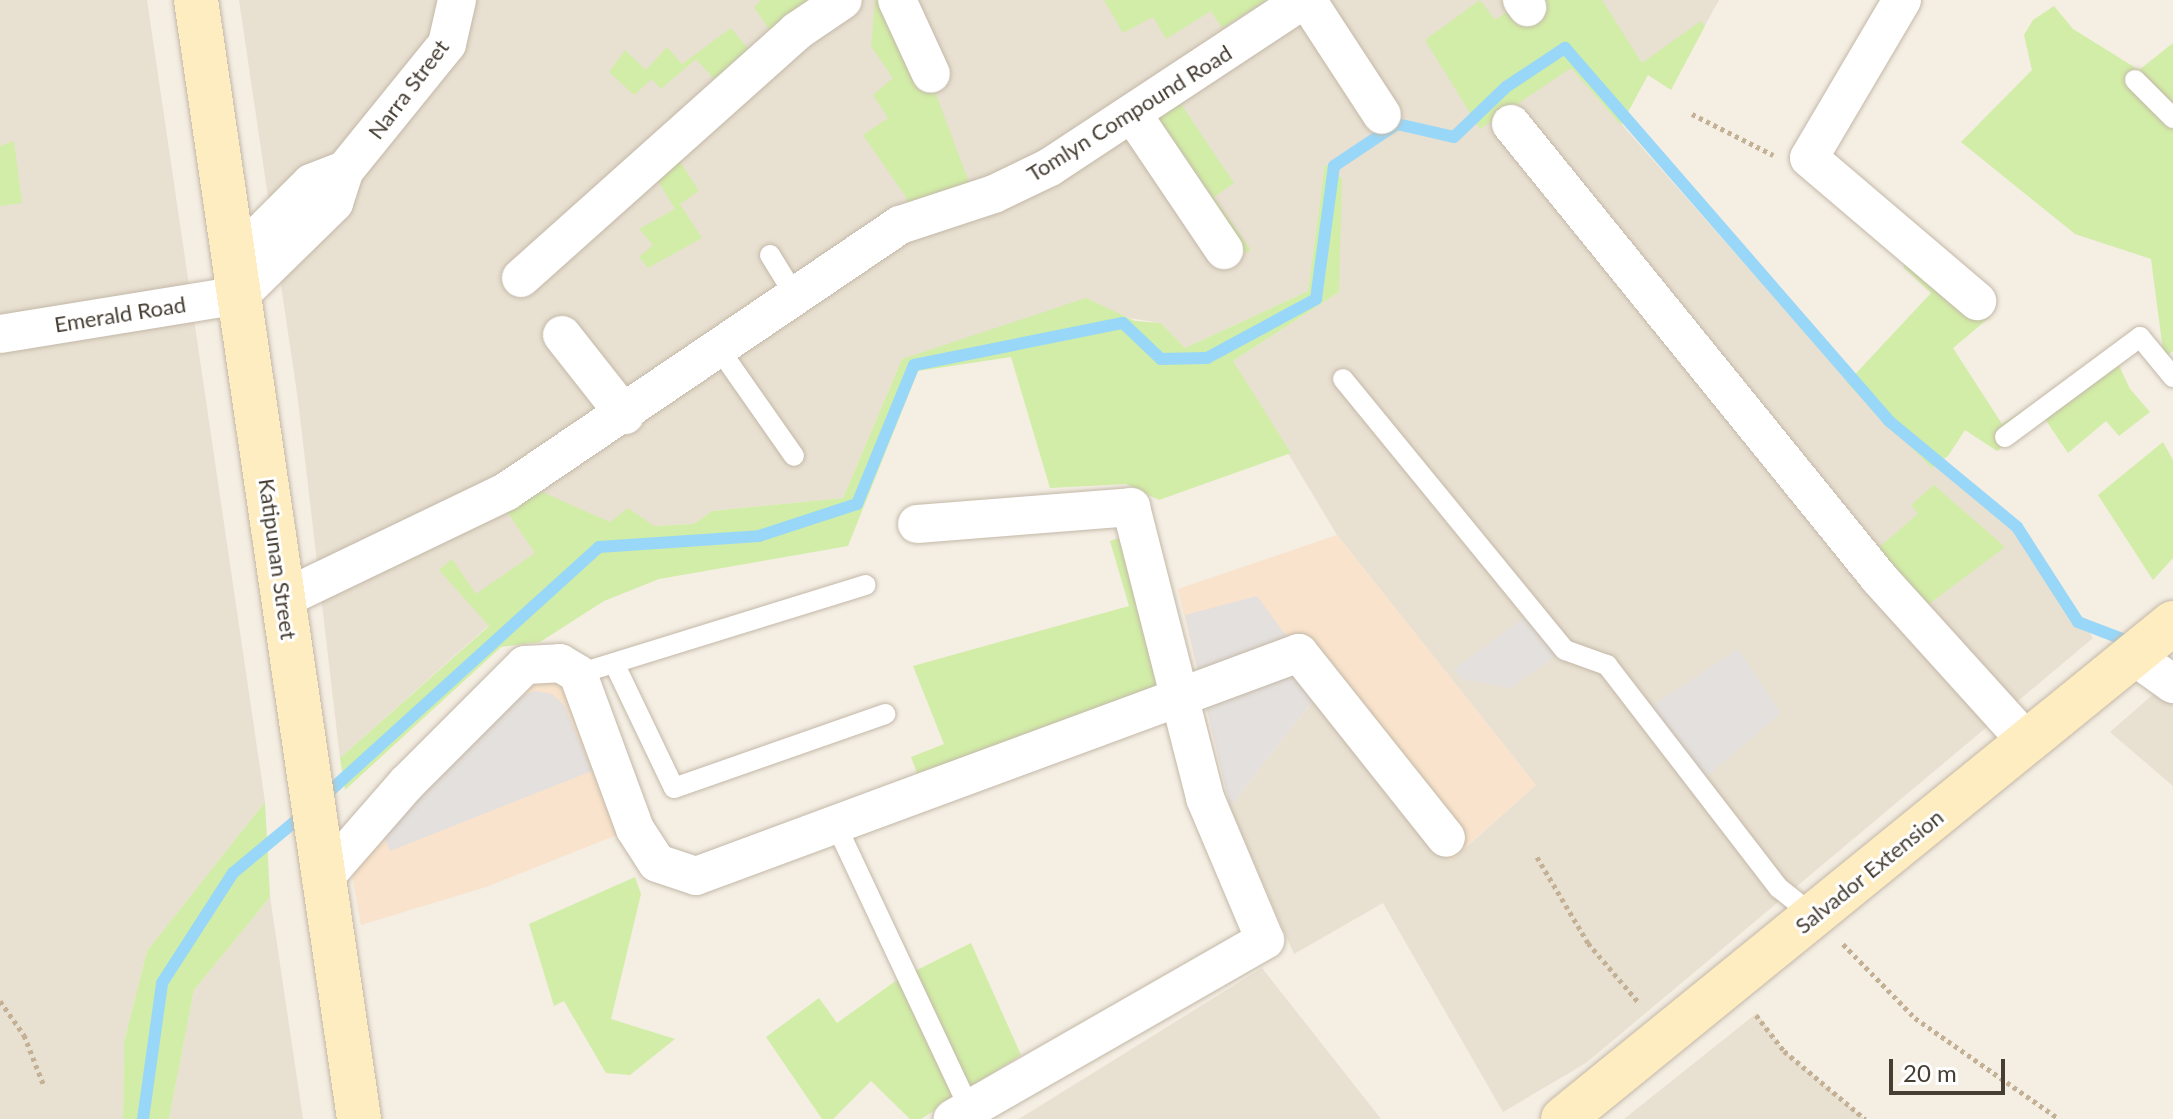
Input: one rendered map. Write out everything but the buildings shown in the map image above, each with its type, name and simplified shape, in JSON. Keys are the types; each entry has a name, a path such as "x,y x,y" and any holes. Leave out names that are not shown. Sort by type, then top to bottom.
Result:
{"main road":[{"name":"Katipunan Street","path":"196,0 359,1119"},
{"name":"Salvador Extension","path":"1563,1119 2149,643"}],"street":[{"name":"Narra Street","path":"238,277 311,183 345,170 447,44 457,0"},
{"path":"521,278 797,31 843,0"},
{"path":"897,0 931,74"},
{"path":"1305,0 1382,115"},
{"name":"Tomlyn Compound Road","path":"283,599 507,491 625,415 717,346 900,225 994,194 1133,115 1305,0"},
{"path":"1902,0 1809,158 1977,301"},
{"path":"1133,115 1224,250"},
{"path":"1511,124 1879,578 2027,742"},
{"name":"Emerald Road","path":"0,334 238,277"},
{"path":"562,335 625,415"},
{"path":"917,524 1131,507 1205,798 1265,940 961,1114"},
{"path":"2149,643 2173,684"},
{"path":"323,876 406,784 525,665 560,663 578,674 635,829 657,863 696,876 1299,653 1446,838"}],"lane":[{"path":"2135,80 2173,118"},
{"path":"770,255 794,294"},
{"path":"2005,437 2140,337 2173,377"},
{"path":"717,346 794,456"},
{"path":"1343,379 1565,650 1607,665 1779,888 1814,916"},
{"path":"578,674 866,585"},
{"path":"615,665 674,788 885,714"},
{"path":"836,825 961,1114"}],"path":[{"path":"1692,114 1794,166 1809,158"},
{"path":"1537,857 1588,943 1666,1035"},
{"path":"1814,916 1915,1018 2059,1119"},
{"path":"1731,983 1784,1051 1865,1119"},
{"path":"0,1001 24,1035 44,1086"}],"shaded area":[{"path":"0,0 147,0 265,802 147,951 124,1042 123,1119 0,1119"},
{"path":"239,0 1719,0 1671,86 1623,56 1587,85 1889,428 2017,533 2093,638 1586,1063 1503,1112 1383,903 1294,954 1230,807 1324,687 1454,858 1536,785 1337,535 1233,361 1339,292 1325,164 1308,291 1185,348 1161,323 1123,317 902,359 843,498 712,511 694,524 654,526 489,625 340,758 298,400"},
{"path":"1337,535 1536,785 1450,861 1324,688 1230,807 1178,589"},
{"path":"1257,596 1324,687 1230,807 1185,615"},
{"path":"1529,614 1558,654 1511,688 1462,679 1453,670"},
{"path":"1738,649 1781,713 1704,779 1649,708"},
{"path":"560,663 617,835 486,887 361,925 347,847 525,665"},
{"path":"2173,677 2173,786 2110,732"},
{"path":"535,691 552,694 564,705 592,771 390,851 381,828 516,698"},
{"path":"270,897 303,1119 169,1119 194,990"},
{"path":"1262,968 1381,1119 1019,1119"},
{"path":"1757,1013 1784,1051 1865,1119 1624,1119"}],"green space":[{"path":"761,0 808,1 770,31 754,7"},
{"path":"875,0 888,0 931,81 973,193 910,211 906,197 863,135 888,118 873,95 893,78 871,46"},
{"path":"1104,0 1267,0 1222,28 1211,11 1166,39 1153,17 1123,33"},
{"path":"1480,0 1495,20 1517,5 1514,0 1602,0 1642,63 1701,21 1705,26 1671,90 1648,75 1621,125 1571,68 1480,129 1425,40"},
{"path":"2054,6 2073,29 2139,70 2173,43 2173,351 2164,358 2151,259 2075,234 1961,142 2032,70 2024,35 2033,20"},
{"path":"731,28 756,58 723,89 696,59 661,89 652,79 634,95 609,72 625,50 646,70 667,47 682,64"},
{"path":"1179,101 1234,183 1214,197 1251,250 1237,257 1146,122"},
{"path":"14,141 22,203 0,206 0,146"},
{"path":"677,157 699,191 680,204 702,238 648,268 639,257 653,245 639,229 675,209 658,181 621,202"},
{"path":"1325,164 1342,179 1339,292 1233,361 1291,453 1159,500 1126,484 1050,488 1011,357 918,371 848,546 659,579 604,601 540,642 501,647 345,790 340,758 489,626 439,570 452,559 476,594 535,553 506,510 542,492 610,522 628,508 654,526 694,524 712,511 843,498 902,359 1086,298 1135,321 1161,323 1185,348 1308,291"},
{"path":"1913,255 1990,317 1953,348 2002,424 2113,353 2130,389 2150,412 2119,436 2106,421 2068,453 2045,419 1997,451 1965,430 1948,456 1932,468 1847,383 1931,293 1903,267"},
{"path":"2163,442 2173,460 2173,558 2153,580 2098,495"},
{"path":"1934,485 2005,547 1921,610 1877,549 1918,514 1911,505"},
{"path":"1125,536 1167,688 917,773 911,757 944,744 913,666 1129,606 1110,541"},
{"path":"265,802 270,897 194,990 169,1119 123,1119 124,1042 147,951"},
{"path":"635,877 641,894 611,1019 675,1039 630,1075 606,1073 564,1001 554,1006 529,924"},
{"path":"971,943 1021,1055 921,1119 910,1119 871,1081 833,1119 822,1119 766,1037 819,998 837,1023 897,980"}],"waterway":[{"path":"321,799 599,547 759,536 857,504 914,365 1123,323 1161,359 1207,358 1316,299 1334,166 1397,124 1454,137 1506,87 1565,48 1889,421 2017,527 2078,622 2135,644"},
{"path":"143,1119 162,983 233,873 304,814"}]}
